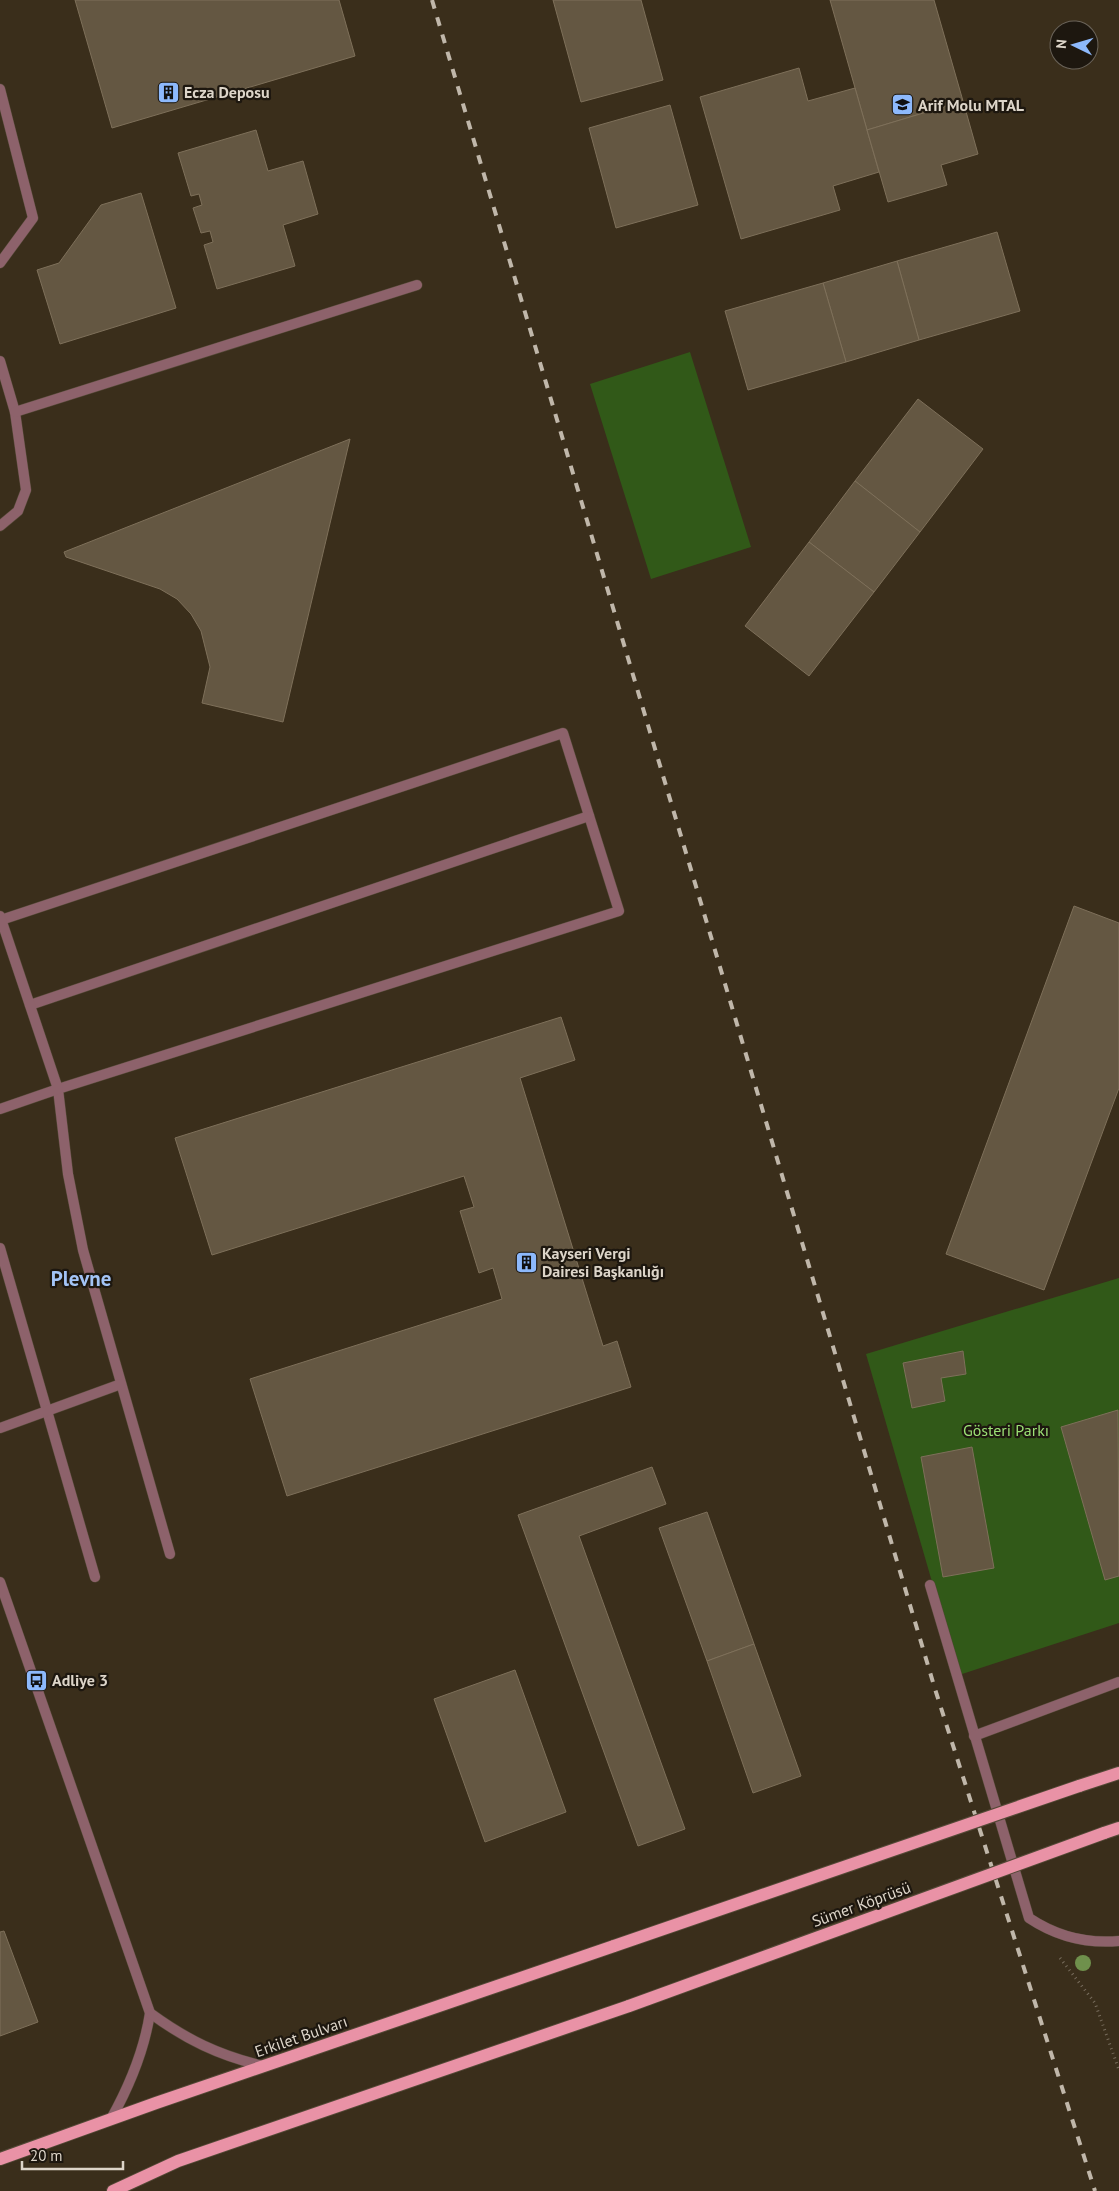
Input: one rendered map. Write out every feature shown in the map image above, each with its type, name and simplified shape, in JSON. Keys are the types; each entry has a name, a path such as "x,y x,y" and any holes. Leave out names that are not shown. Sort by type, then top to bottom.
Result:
{"main road":[{"name":"Erkilet Bulvarı","path":"0,2159 263,2066 1119,1773"},
{"name":"Sümer Köprüsü","path":"112,2191 178,2161 629,2006 1119,1828"}],"street":[{"path":"0,89 33,218 0,263"},
{"path":"15,412 417,284"},
{"path":"0,361 15,412 26,490 18,511 0,526"},
{"path":"0,1109 58,1089 619,911 563,733 1,918 58,1089 68,1174 83,1250 170,1554"},
{"path":"30,1005 589,816"},
{"path":"0,1248 95,1577"},
{"path":"0,1428 122,1384"},
{"path":"0,1582 150,2013 139,2062 129,2086 111,2119"},
{"path":"930,1585 1029,1918 1061,1935 1079,1940 1119,1941"},
{"path":"974,1736 1119,1682"},
{"path":"150,2013 197,2044 229,2058 263,2066"}],"path":[{"path":"1059,1956 1095,2003 1119,2070"}],"green space":[{"path":"690,352 751,547 651,579 590,384"},
{"name":"Gösteri Parkı","path":"1119,1278 1119,1623 959,1675 866,1354"}],"building":[{"name":"Ecza Deposu","path":"75,0 339,0 355,56 112,128"},
{"path":"553,0 641,0 663,80 581,102"},
{"path":"830,0 934,0 963,101 867,130"},
{"path":"799,68 808,101 855,88 879,172 833,186 840,210 741,239 700,97"},
{"path":"963,101 978,154 941,165 947,185 888,202 867,130"},
{"path":"670,105 698,205 616,228 589,128"},
{"path":"256,130 268,171 303,161 318,214 283,225 295,266 217,289 204,245 213,242 210,231 201,233 193,208 202,205 199,194 191,196 178,153"},
{"path":"141,193 176,308 60,344 37,270 59,263 101,205"},
{"path":"997,232 1020,311 919,340 897,261"},
{"path":"897,261 919,340 846,362 823,283"},
{"path":"823,283 846,362 748,390 725,311"},
{"path":"918,399 983,449 920,532 855,481"},
{"path":"350,439 283,722 202,703 210,667 201,631 191,614 177,599 160,589 66,557 64,552"},
{"path":"855,481 920,532 874,592 809,542"},
{"path":"809,542 874,592 809,676 745,626"},
{"path":"1074,906 1119,923 1119,1088 1044,1290 946,1254"},
{"name":"Kayseri Vergi Dairesi Başkanlığı","path":"561,1017 575,1060 520,1078 603,1346 617,1341 631,1387 287,1496 250,1379 502,1299 493,1268 479,1273 460,1211 474,1207 464,1176 212,1255 175,1138"},
{"path":"963,1351 966,1374 941,1378 945,1401 912,1408 903,1363"},
{"path":"1118,1410 1119,1576 1105,1580 1061,1427"},
{"path":"972,1447 994,1568 943,1577 921,1457"},
{"path":"652,1467 666,1504 579,1536 685,1829 638,1846 518,1515"},
{"path":"707,1512 754,1644 707,1661 659,1528"},
{"path":"754,1644 801,1776 753,1793 707,1661"},
{"path":"515,1670 566,1812 485,1842 434,1699"},
{"path":"4,1931 38,2022 0,2036 0,1932"}],"railway":[{"path":"432,0 935,1689 1095,2191"}],"place":[{"name":"Ecza Deposu","path":"168,92"},
{"name":"Arif Molu MTAL","path":"902,105"},
{"name":"Kayseri Vergi Dairesi Başkanlığı","path":"526,1262"},
{"name":"Adliye 3","path":"36,1680"}],"district":[{"name":"Plevne","path":"81,1279"}]}
